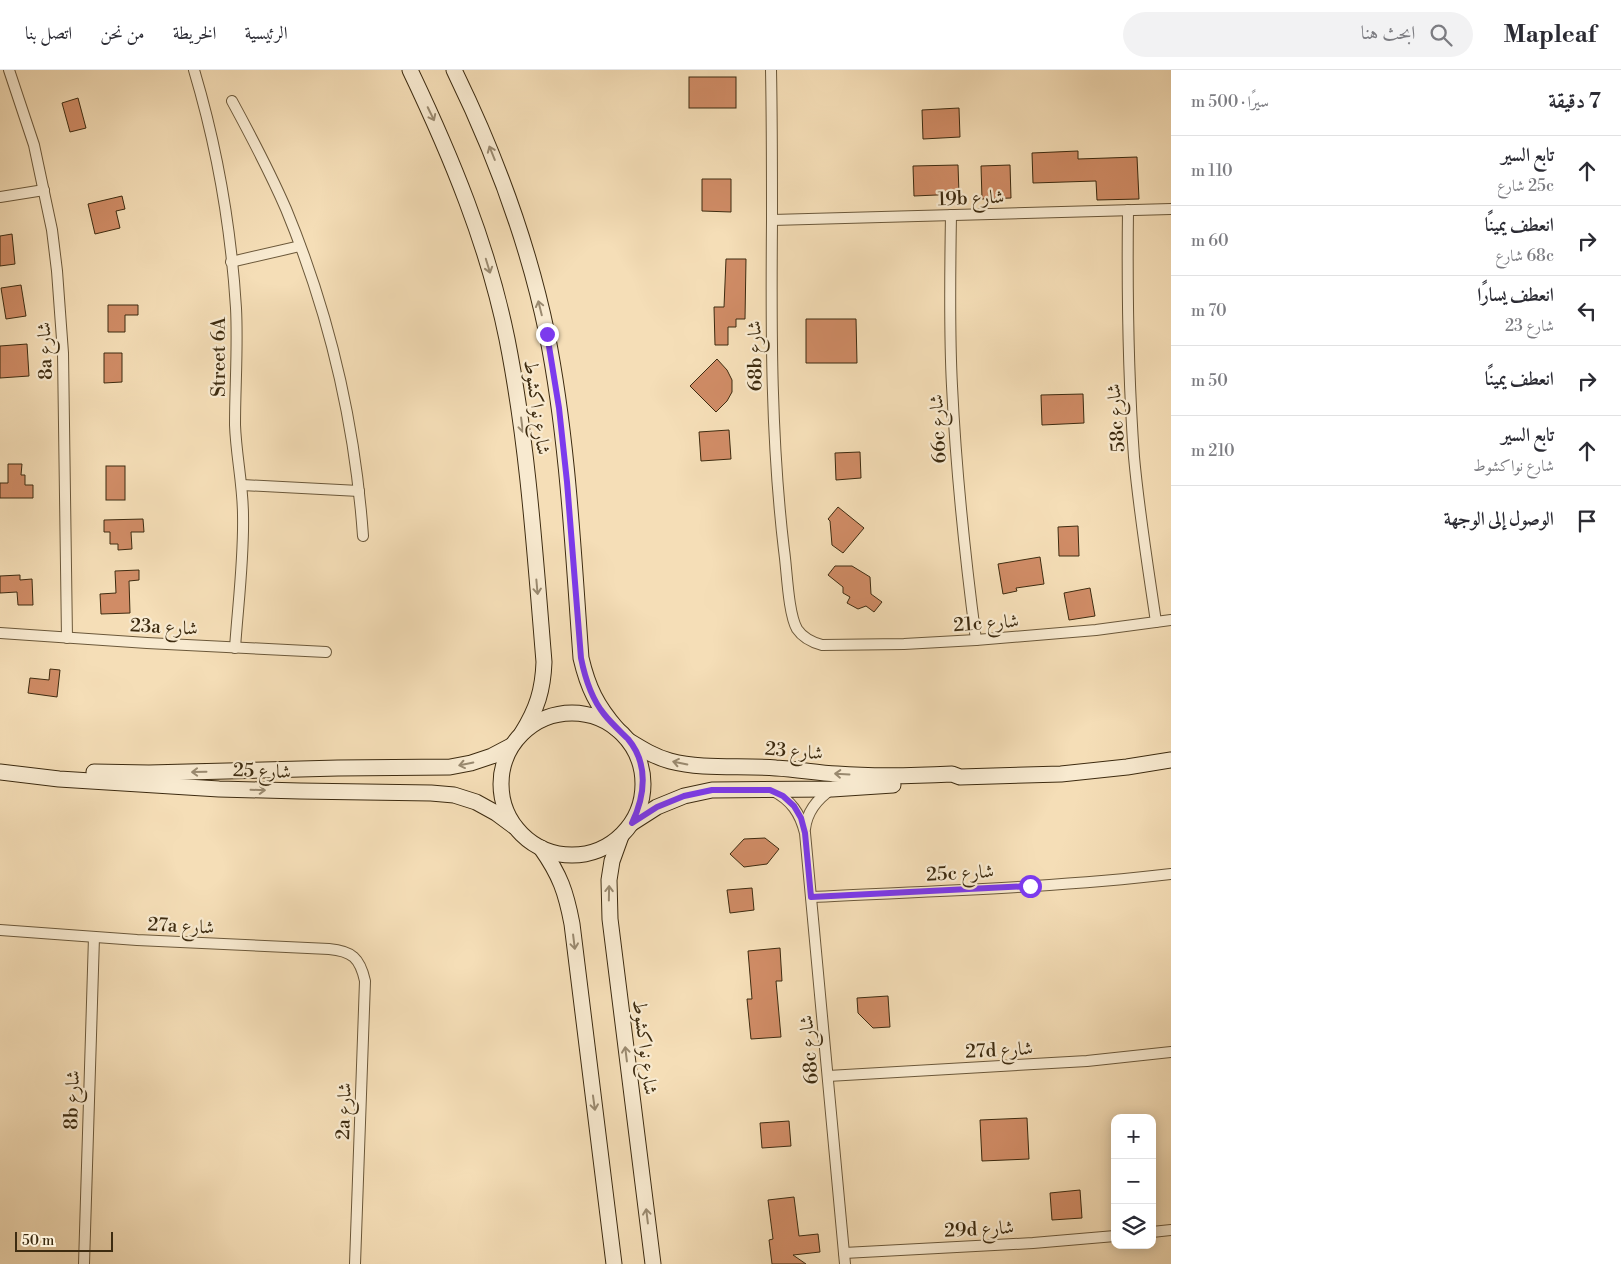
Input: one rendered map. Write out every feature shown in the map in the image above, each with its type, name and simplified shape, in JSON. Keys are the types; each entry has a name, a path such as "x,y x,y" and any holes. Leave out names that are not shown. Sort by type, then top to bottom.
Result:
{"street":[{"name":"8a شارع","path":"9,70 34,145 44,190 57,271 63,352 67,638"},
{"name":"Street 6A","path":"194,70 220,182 231,262 236,330 236,434 242,485 243,530 235,648"},
{"name":"شارع نواكشوط","path":"410,70 440,133 467,200 484,251 507,338 520,408 544,662 539,699 532,717 522,733"},
{"name":"شارع نواكشوط","path":"454,70 478,119 506,189 529,260 545,325 559,408 581,658 585,678 593,696 604,714 617,729"},
{"name":"68b شارع","path":"772,70 771,319 773,417 780,515 793,618 803,637"},
{"path":"232,101 269,172 300,246 324,316 341,382 353,442 363,536"},
{"path":"0,197 44,190"},
{"name":"19b شارع","path":"772,220 1171,209"},
{"name":"58c شارع","path":"1128,210 1129,376 1144,541 1156,622"},
{"name":"66c شارع","path":"951,215 951,357 957,470 976,640"},
{"path":"231,262 300,246"},
{"path":"242,485 359,491"},
{"name":"21c شارع","path":"803,637 812,642 832,646 976,640 1088,631 1171,620"},
{"name":"23a شارع","path":"0,632 67,638 326,652"},
{"path":"569,713 586,714 603,720 617,729 629,741 638,756 643,772 643,790 640,807 632,823 621,836 607,846 583,854 557,854 541,848 526,839 515,827 506,812 501,795 504,761 522,733 536,722 552,716 569,713"},
{"name":"شارع 23","path":"629,741 669,761 690,765 774,768 866,776 898,777 952,774 960,777 1061,774 1171,760"},
{"name":"شارع 25","path":"0,768 148,773 450,767 478,761 512,746"},
{"name":"شارع 25","path":"0,772 59,779 219,789 300,792 431,792 454,795 476,802 496,813 515,827"},
{"name":"شارع 23","path":"632,823 657,807 684,796 712,790 832,790 952,781 960,777"},
{"name":"68c شارع","path":"770,790 783,796 794,806 801,818 805,833"},
{"name":"68c شارع","path":"832,790 821,797 812,807 806,819 805,833 845,1264"},
{"name":"شارع نواكشوط","path":"621,836 610,871 610,919 653,1264"},
{"path":"541,848 553,865 562,884 572,924 614,1264"},
{"name":"25c شارع","path":"811,897 1112,881 1171,874"},
{"name":"27a شارع","path":"0,930 94,937 330,949 345,952 358,960"},
{"name":"8b شارع","path":"84,1264 94,937"},
{"name":"2a شارع","path":"355,1264 365,981 358,960"},
{"name":"27d شارع","path":"828,1076 1087,1061 1171,1052"},
{"path":"1156,1232 1171,1230"},
{"name":"29d شارع","path":"844,1253 1033,1243 1111,1236"}],"building":[{"path":"689,77 736,77 736,108 689,108"},
{"path":"78,98 86,128 70,132 62,103"},
{"path":"959,108 960,137 923,139 922,110"},
{"path":"1078,151 1078,159 1137,157 1139,199 1097,200 1096,181 1033,183 1032,153"},
{"path":"958,165 959,194 914,196 913,166"},
{"path":"1010,165 1011,198 982,199 981,166"},
{"path":"702,179 731,179 731,212 702,211"},
{"path":"122,196 125,209 116,211 120,228 95,234 88,204"},
{"path":"12,234 15,264 0,266 0,236"},
{"path":"726,259 746,259 745,319 736,319 736,327 728,327 728,345 715,345 714,307 724,307"},
{"path":"21,285 26,316 6,319 1,288"},
{"path":"108,305 138,305 138,315 125,315 125,332 108,332"},
{"path":"806,319 856,319 857,363 806,363"},
{"path":"27,344 29,376 0,378 0,346"},
{"path":"104,353 122,353 122,382 104,383"},
{"path":"717,359 727,370 732,380 732,392 727,401 716,412 690,386"},
{"path":"1083,394 1084,423 1042,425 1041,395"},
{"path":"729,430 731,459 701,461 699,432"},
{"path":"860,452 861,478 836,480 835,453"},
{"path":"8,464 22,464 21,475 25,475 25,485 33,485 33,498 0,498 0,483 8,483"},
{"path":"106,466 125,466 125,500 106,500"},
{"path":"838,507 864,528 843,553 832,545 830,521 828,519"},
{"path":"143,519 144,532 131,532 132,549 118,550 118,544 110,544 110,532 104,532 104,520"},
{"path":"1078,526 1079,556 1059,556 1058,527"},
{"path":"1040,557 1044,584 1016,588 1017,591 1003,594 998,564"},
{"path":"835,566 852,566 870,577 871,594 882,602 874,612 866,606 858,609 847,603 850,597 843,593 843,587 828,575"},
{"path":"139,570 139,580 129,581 130,613 101,614 100,594 116,593 115,571"},
{"path":"20,575 20,580 32,579 33,605 18,605 17,592 0,593 0,576"},
{"path":"1090,588 1095,616 1069,620 1064,593"},
{"path":"50,669 60,670 57,697 28,693 30,678 49,680"},
{"path":"765,838 779,849 767,864 744,867 730,854 744,839"},
{"path":"752,888 754,910 730,913 727,890"},
{"path":"780,948 782,981 776,981 781,1037 751,1039 747,999 752,999 748,951"},
{"path":"888,996 890,1027 873,1028 858,1013 857,998"},
{"path":"1027,1118 1029,1159 982,1161 980,1120"},
{"path":"789,1121 791,1146 762,1148 760,1123"},
{"path":"1080,1190 1082,1218 1052,1220 1050,1193"},
{"path":"794,1197 799,1236 818,1234 820,1252 793,1255 806,1264 772,1264 769,1240 773,1239 768,1200"}],"route":[{"path":"547,334 559,408 567,482 581,658 585,678 593,696 604,714 629,741 638,756 643,772 643,790 640,807 632,823 657,807 684,796 712,790 770,790 783,796 794,806 801,818 805,833 811,897 1030,886"}]}
